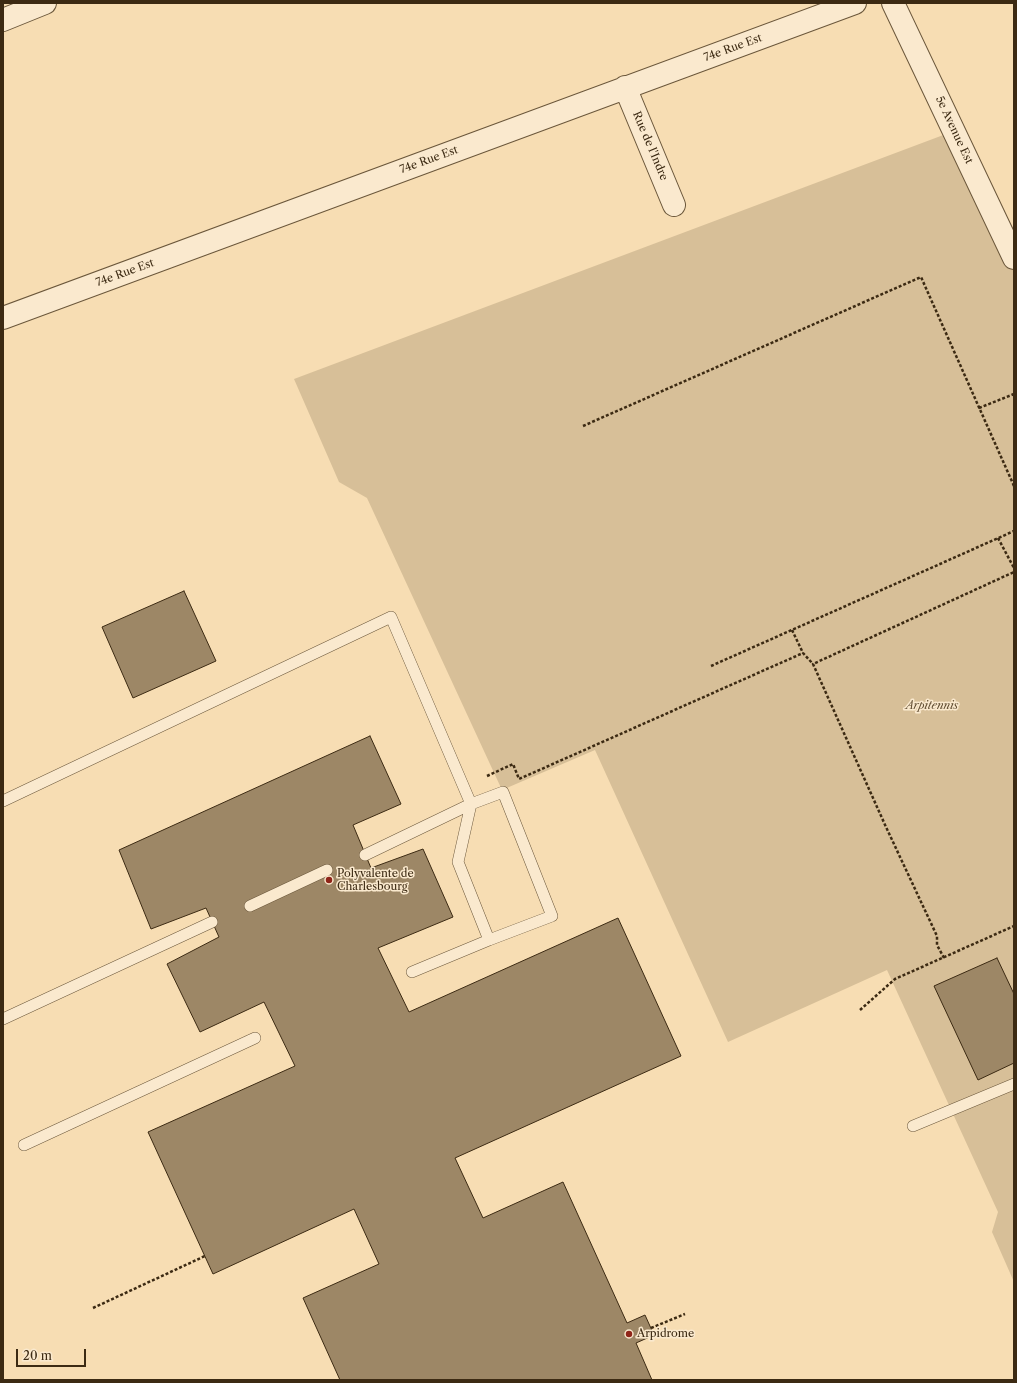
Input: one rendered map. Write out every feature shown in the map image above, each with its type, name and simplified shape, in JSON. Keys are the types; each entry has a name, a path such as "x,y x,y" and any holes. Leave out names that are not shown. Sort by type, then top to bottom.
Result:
{"street":[{"path":"3,20 45,3"},
{"name":"74e Rue Est","path":"3,318 855,3"},
{"name":"5e Avenue Est","path":"893,3 1014,258"},
{"name":"Rue de l'Indre","path":"625,87 674,205"}],"lane":[{"path":"3,801 391,617 471,804 458,862 488,940"},
{"path":"365,855 471,804 503,792 552,916 488,940 412,972"},
{"path":"250,906 327,870"},
{"path":"3,1019 212,922"},
{"path":"24,1145 255,1038"},
{"path":"913,1126 1014,1084"}],"path":[{"path":"583,426 921,277 1014,486"},
{"path":"979,408 1014,394"},
{"path":"711,666 1014,531"},
{"path":"998,538 1014,568"},
{"path":"813,664 1014,572"},
{"path":"792,630 803,653 813,664 882,819 937,936 937,945 944,958"},
{"path":"487,776 513,764 519,779 803,653"},
{"path":"860,1010 895,979 1014,926"},
{"path":"93,1308 205,1256"},
{"path":"651,1328 685,1314"}],"green space":[{"name":"Arpitennis","path":"954,131 1014,258 1014,1282 992,1232 998,1212 887,970 728,1042 595,750 502,790 367,498 339,482 294,379"}],"building":[{"path":"184,591 216,661 133,698 102,627"},
{"path":"370,736 401,804 353,825 371,868 423,849 453,917 378,948 409,1012 618,918 681,1056 455,1158 483,1218 563,1182 627,1323 645,1315 654,1335 636,1343 652,1380 340,1380 303,1298 379,1264 354,1209 213,1274 148,1132 295,1066 264,1002 200,1032 167,964 219,937 206,908 151,929 119,850"},
{"path":"997,958 1014,994 1014,1063 978,1080 934,986"}],"place":[{"name":"Polyvalente de Charlesbourg","path":"329,880"},
{"name":"Arpidrome","path":"629,1334"}]}
